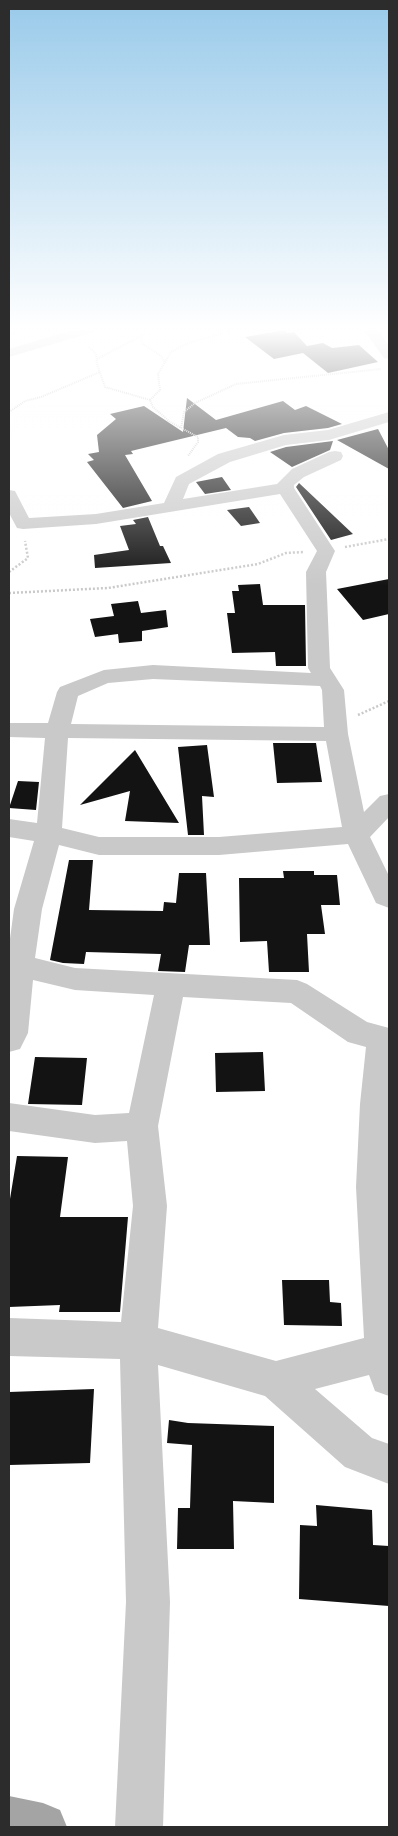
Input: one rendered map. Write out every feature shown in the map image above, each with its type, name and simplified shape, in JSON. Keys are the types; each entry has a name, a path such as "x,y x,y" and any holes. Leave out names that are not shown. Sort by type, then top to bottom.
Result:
{"main road":[{"path":"9,1820 43,1827"}],"street":[{"path":"170,508 182,481 224,458 284,440 329,435 389,417"},
{"path":"335,456 298,473 286,483 285,488 326,551 316,572 319,668 333,690 336,734 356,835 386,896 389,898"},
{"path":"9,495 16,525 96,519 285,488"},
{"path":"9,1040 13,1033 28,909 49,834 57,732 68,692 104,677 154,672 327,680"},
{"path":"9,730 336,734"},
{"path":"9,828 49,834 99,846 219,846 356,835 389,802"},
{"path":"20,966 75,979 297,992 359,1033 386,1039 376,1104 373,1187 388,1359 276,1380"},
{"path":"139,1827 148,1602 138,1341 150,1206 142,1126 171,985"},
{"path":"9,1117 95,1129 142,1126"},
{"path":"9,1337 138,1341 276,1380 359,1453 389,1464"}],"path":[{"path":"162,415 170,422 198,437 198,442 188,456 182,481"},
{"path":"181,428 183,415"},
{"path":"9,572 28,558 16,525"},
{"path":"9,593 108,588 258,564 286,553 326,551 389,539"},
{"path":"336,734 361,713 389,701"}],"building":[{"path":"111,415 157,415 183,432 185,415 209,415 216,420 235,415 323,415 342,424 328,428 284,433 255,441 250,438 238,437 226,428 131,451 133,454 125,455 152,501 123,508 87,462 94,460 88,454 99,452 97,435 116,419"},
{"path":"378,429 389,450 389,469 337,440"},
{"path":"333,441 330,450 292,467 270,452 286,447"},
{"path":"222,477 231,490 205,494 196,482"},
{"path":"299,483 353,534 331,540 296,487"},
{"path":"249,507 260,523 241,526 227,510"},
{"path":"148,517 160,546 163,546 171,563 95,568 94,555 129,550 120,526 136,524 133,520"},
{"path":"389,579 389,614 363,620 337,589"},
{"path":"260,584 263,605 305,605 306,666 276,666 275,652 232,653 227,613 235,613 232,591 239,591 238,585"},
{"path":"138,601 141,613 166,610 168,627 142,631 142,641 119,643 118,634 95,637 90,619 114,616 111,604"},
{"path":"273,743 316,743 322,782 277,783"},
{"path":"207,745 214,797 202,796 204,835 188,835 178,747"},
{"path":"135,750 179,823 125,821 130,791 80,805"},
{"path":"18,781 39,782 36,810 9,808"},
{"path":"69,860 93,860 89,910 163,911 164,902 176,903 179,873 206,873 210,945 189,945 185,972 158,971 161,954 86,952 84,964 50,960"},
{"path":"283,871 314,871 314,875 337,875 340,905 321,905 325,934 307,934 309,972 269,972 267,941 240,942 239,878 284,878"},
{"path":"263,1052 265,1091 216,1092 215,1053"},
{"path":"35,1057 87,1058 82,1105 28,1104"},
{"path":"17,1156 68,1157 60,1217 128,1217 120,1312 59,1312 60,1305 9,1307 9,1205"},
{"path":"282,1280 329,1280 330,1302 341,1303 342,1326 284,1325"},
{"path":"94,1389 90,1463 9,1465 9,1392"},
{"path":"169,1420 188,1423 274,1426 274,1503 233,1501 234,1549 177,1549 178,1508 190,1508 192,1445 167,1443"},
{"path":"316,1505 372,1510 373,1545 389,1546 389,1606 299,1599 300,1525 317,1526"}]}
